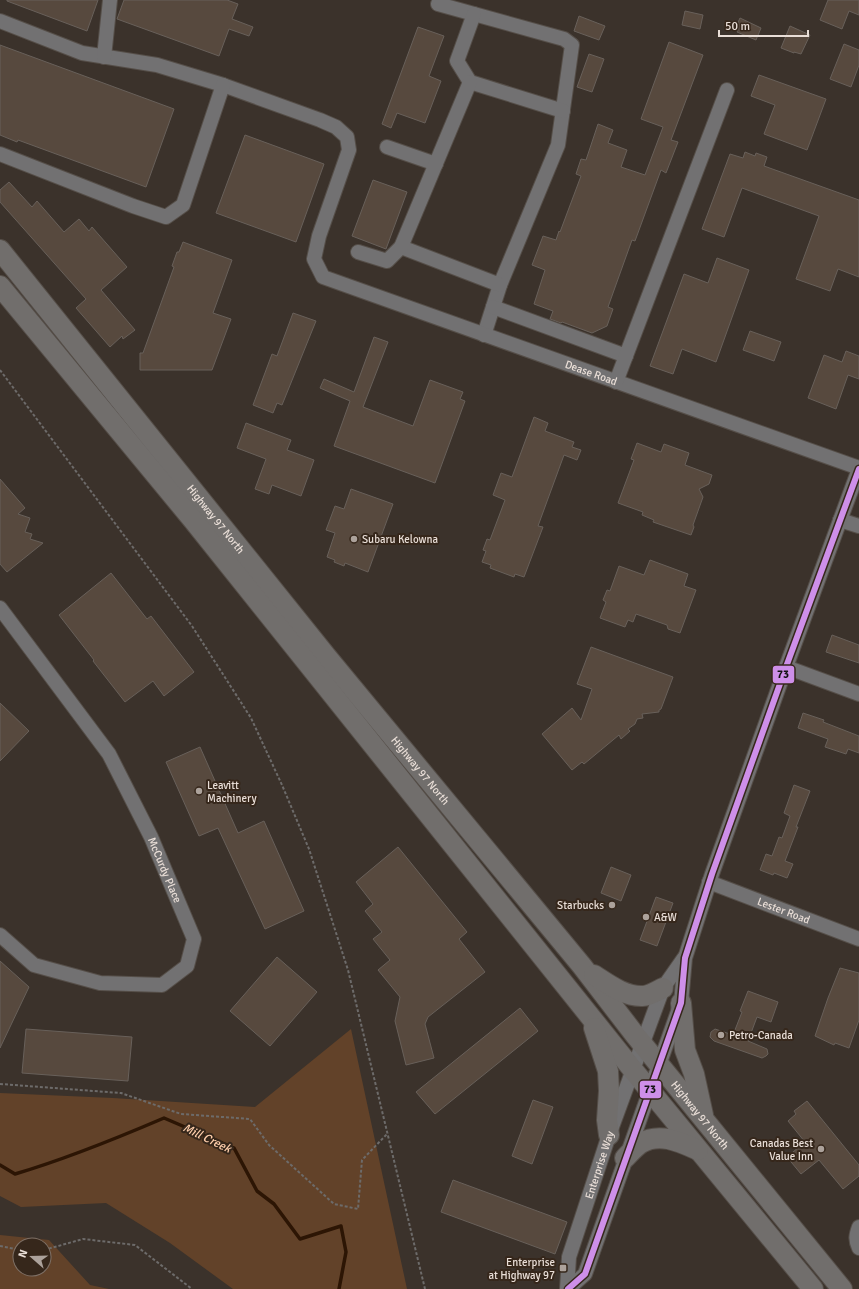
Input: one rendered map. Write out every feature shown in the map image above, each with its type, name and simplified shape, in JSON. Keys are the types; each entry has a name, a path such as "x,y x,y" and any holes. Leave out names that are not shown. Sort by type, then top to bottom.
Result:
{"highway":[{"name":"Highway 97 North","path":"0,250 326,656 582,966 704,1120 842,1289"},
{"name":"Highway 97 North","path":"0,286 193,520 633,1070 813,1289"},
{"path":"582,966 620,991 632,995 644,996 663,988"},
{"path":"681,1003 685,1050 694,1074 704,1120"},
{"path":"589,1015 608,1071 609,1091 607,1120 610,1135"},
{"path":"625,1158 640,1144 652,1138 673,1139 700,1150"}],"street":[{"path":"104,57 110,0"},
{"path":"438,4 564,39 572,45 558,145 500,285 484,335"},
{"path":"474,14 457,61 470,82 563,111"},
{"path":"0,21 82,53 157,65 223,85 182,205 166,217 133,206 0,154"},
{"path":"358,252 387,261 401,247 470,82"},
{"name":"Dease Road","path":"223,85 320,120 336,127 347,137 349,150 342,175 319,236 314,258 323,277 859,469"},
{"path":"616,382 727,90"},
{"path":"387,147 436,164"},
{"path":"401,247 500,285"},
{"path":"493,307 626,356"},
{"path":"685,958 709,882 859,469"},
{"path":"840,520 859,526"},
{"name":"McCurdy Place","path":"0,608 108,754 151,837 194,939 187,966 162,985 100,982 34,965 0,935"},
{"path":"786,667 859,694"},
{"name":"Lester Road","path":"709,882 859,939"},
{"name":"Enterprise Way","path":"568,1289 569,1257 610,1135 663,988 685,958"},
{"name":"Enterprise Way","path":"568,1289 584,1274 681,1003 685,958"},
{"path":"859,1227 856,1236 856,1243 859,1248"}],"path":[{"path":"0,370 192,626 251,718 282,785 309,849 348,970 425,1289"},
{"path":"0,1084 121,1093 182,1114 250,1119 269,1145 334,1204 358,1209 362,1160 388,1132"},
{"path":"52,1248 83,1239 135,1245 192,1289"},
{"path":"0,1246 12,1248"}],"shaded area":[{"path":"351,1029 407,1289 233,1289 170,1243 106,1203 21,1207 0,1196 0,1093 113,1098 255,1107"},
{"path":"0,1235 20,1237 12,1237 12,1277 52,1277 52,1243 90,1285 109,1289 0,1289"}],"building":[{"path":"7,0 98,0 87,31"},
{"path":"124,0 227,0 238,4 232,19 253,27 249,36 229,29 219,56 117,19"},
{"path":"828,0 859,0 859,15 849,11 842,29 820,20"},
{"path":"685,11 703,15 700,29 682,25"},
{"path":"579,16 605,26 599,40 574,31"},
{"path":"740,18 761,28 756,40 737,32 739,28 736,27"},
{"path":"790,26 810,35 801,54 781,48"},
{"path":"418,27 444,36 429,76 441,81 425,123 397,113 391,128 382,124"},
{"path":"669,42 703,55 671,140 678,142 666,173 661,170 635,241 632,240 608,307 613,309 607,326 592,333 550,319 553,311 534,304 545,270 532,265 543,236 556,240 559,231 560,232 581,176 576,174 581,159 586,160 598,124 613,130 608,143 627,150 621,167 645,175 663,127 641,119"},
{"path":"844,44 859,50 859,65 851,87 830,79"},
{"path":"0,45 174,109 146,187 18,140 17,142 0,135"},
{"path":"589,54 604,59 592,92 577,87"},
{"path":"759,75 826,99 807,150 764,134 775,105 751,96"},
{"path":"245,135 324,164 296,242 216,213"},
{"path":"745,152 755,156 756,153 767,157 764,166 859,200 859,277 838,269 830,291 796,279 819,216 742,188 724,237 702,229 730,154 743,158"},
{"path":"373,180 407,192 386,249 352,236"},
{"path":"9,182 32,207 37,201 64,232 79,219 89,231 92,227 127,267 101,290 135,330 123,339 122,336 110,347 76,308 86,299 0,202 0,190"},
{"path":"183,242 232,260 213,313 231,319 212,370 140,370 140,353 143,353 174,267 172,266 177,252 179,252"},
{"path":"717,258 749,270 716,362 682,349 673,374 650,366 684,274 708,283"},
{"path":"293,313 316,321 282,405 277,403 273,413 253,405 272,354 277,356"},
{"path":"750,331 781,342 774,361 743,350"},
{"path":"374,337 388,342 363,407 413,426 430,380 463,392 460,399 465,401 435,483 334,446 350,401 320,388 324,379 354,392"},
{"path":"846,351 859,356 859,379 848,375 836,409 808,398 824,355 842,362"},
{"path":"534,417 548,423 545,431 574,442 572,447 581,450 577,460 564,455 538,526 543,527 524,577 515,574 514,577 490,568 491,565 482,562 486,551 483,550 487,539 490,540 505,500 493,495 501,473 512,477"},
{"path":"246,423 291,440 287,450 314,460 301,496 272,485 269,494 255,489 266,459 237,448"},
{"path":"637,443 661,452 664,444 689,453 685,465 712,475 709,484 699,489 703,497 691,535 653,522 654,520 642,515 643,512 618,503 634,460 631,459"},
{"path":"0,479 25,508 18,514 30,518 25,532 32,534 30,539 43,543 7,572 0,564"},
{"path":"351,489 393,504 368,572 345,563 344,566 327,557 335,533 326,530 335,506 344,509"},
{"path":"650,560 688,574 684,586 696,590 680,633 668,629 667,625 636,614 633,622 628,620 625,627 600,618 606,602 603,600 607,590 610,591 619,566 644,575"},
{"path":"111,573 147,619 151,616 194,672 164,696 153,681 125,702 59,615"},
{"path":"832,635 859,645 859,663 826,652"},
{"path":"591,647 673,677 659,712 642,714 643,718 637,719 635,724 628,729 630,731 621,739 619,735 584,764 582,762 572,770 542,734 572,708 581,720 592,689 577,684"},
{"path":"0,703 29,731 0,761"},
{"path":"803,713 824,720 823,722 859,736 859,753 848,749 846,754 825,747 828,739 798,728"},
{"path":"200,747 238,833 264,821 304,911 265,929 218,828 199,836 166,762"},
{"path":"794,785 810,791 785,861 793,864 787,878 760,870 766,854 772,856 779,837 782,838 790,816 784,813"},
{"path":"398,847 467,932 459,939 485,972 428,1017 425,1024 434,1058 406,1065 395,1021 400,997 378,970 390,960 373,939 382,932 365,911 373,904 356,882"},
{"path":"611,867 631,875 621,901 601,893"},
{"path":"656,897 673,903 657,946 640,940"},
{"path":"277,957 317,992 270,1046 230,1011"},
{"path":"0,961 29,987 0,1048"},
{"path":"840,968 859,973 859,1020 849,1048 835,1043 834,1045 815,1036"},
{"name":"Petro-Canada","path":"748,991 778,1002 771,1022 757,1017 748,1041 767,1049 768,1054 762,1058 714,1041 710,1037 711,1032 715,1029 733,1035"},
{"path":"520,1008 538,1031 435,1114 416,1092"},
{"path":"26,1029 132,1037 128,1081 22,1073"},
{"path":"533,1100 553,1107 532,1164 512,1156"},
{"name":"Canadas Best Value Inn","path":"807,1101 859,1165 859,1176 843,1189 819,1160 801,1174 787,1157 805,1142 788,1121 796,1114 794,1111"},
{"path":"453,1180 567,1222 555,1254 441,1212"}],"waterway":[{"name":"Mill Creek","path":"0,1165 15,1174 53,1162 127,1134 164,1118 234,1148 257,1191 274,1204 300,1239 341,1226 346,1252 339,1289"}],"transit line":[{"name":"73","path":"568,1289 585,1274 681,1003 685,958 712,874 859,469"}],"place":[{"name":"Subaru Kelowna","path":"354,539"},
{"name":"Leavitt Machinery","path":"199,791"},
{"name":"Starbucks","path":"612,905"},
{"name":"A&W","path":"646,917"},
{"name":"Petro-Canada","path":"721,1035"},
{"name":"Canadas Best Value Inn","path":"821,1149"},
{"name":"Enterprise at Highway 97","path":"563,1268"}]}
